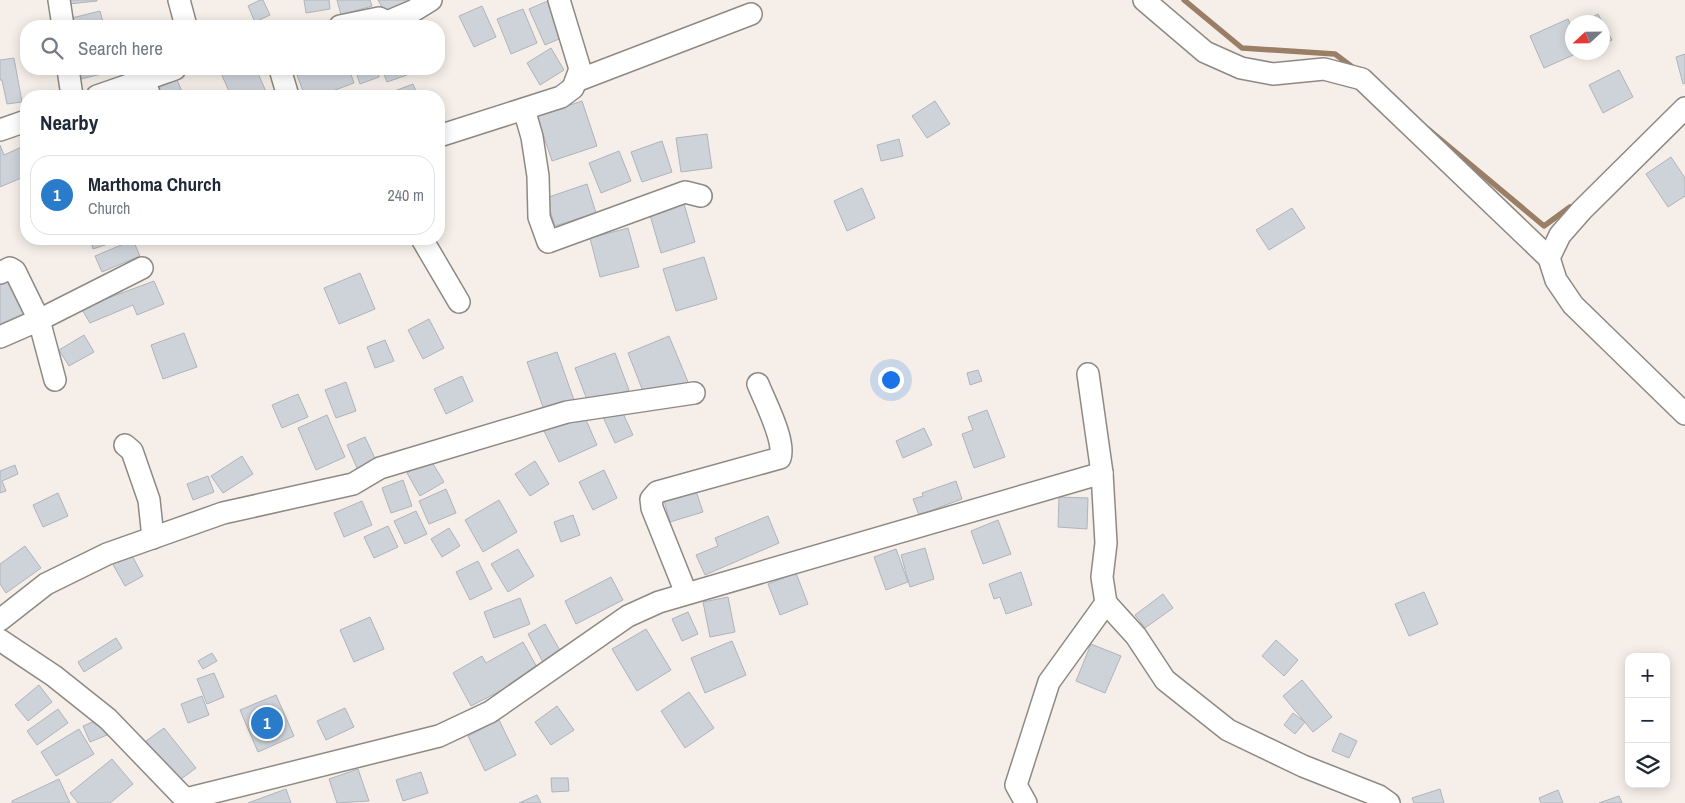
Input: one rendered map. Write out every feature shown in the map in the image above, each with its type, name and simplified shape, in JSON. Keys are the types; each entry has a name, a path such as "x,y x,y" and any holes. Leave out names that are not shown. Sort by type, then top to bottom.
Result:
{"street":[{"path":"59,0 62,20"},
{"path":"179,0 184,20"},
{"path":"392,20 413,11 431,0"},
{"path":"445,134 561,98 573,88 580,69 559,0"},
{"path":"1144,0 1205,52 1241,68 1274,74 1324,69 1362,78 1549,258 1556,280 1573,305 1685,414"},
{"path":"576,81 751,14"},
{"path":"369,20 379,18 383,20"},
{"path":"69,75 71,90"},
{"path":"134,90 147,88 166,75"},
{"path":"282,75 286,90"},
{"path":"1549,258 1560,235 1582,210 1685,108"},
{"path":"524,109 532,137 538,176 539,217 548,242 685,192 701,196"},
{"path":"0,130 20,123"},
{"path":"426,245 459,302"},
{"path":"0,273 10,268 15,271 40,320 55,380"},
{"path":"0,336 40,320 142,268"},
{"path":"1088,374 1102,473 1106,543 1102,577 1106,603 1136,636 1165,680 1228,730 1303,766 1379,796 1389,803"},
{"path":"686,594 652,508 651,499 657,492 780,458 782,453 778,435 758,384"},
{"path":"0,620 46,584 107,554 223,514 353,484 380,468 567,412 694,393"},
{"path":"125,446 132,451 149,500 153,538"},
{"path":"0,640 54,676 108,719 188,801 439,736 490,712 628,616 659,602 1102,473"},
{"path":"1026,803 1016,785 1049,682 1106,603"}],"building":[{"path":"68,0 97,0 97,1 69,4"},
{"path":"263,0 270,15 259,20 254,20 248,6"},
{"path":"304,0 329,0 330,9 306,13"},
{"path":"337,0 370,0 372,6 341,15"},
{"path":"378,0 423,0 389,20"},
{"path":"550,0 566,36 545,45 529,9"},
{"path":"482,6 496,37 474,47 459,16"},
{"path":"523,9 537,43 511,54 497,19"},
{"path":"100,11 102,20 68,20"},
{"path":"1565,20 1565,59 1544,68 1530,36"},
{"path":"551,48 564,70 540,85 527,63"},
{"path":"1685,54 1685,83 1683,84 1676,57"},
{"path":"14,58 20,91 20,102 7,104 2,80 0,80 0,60"},
{"path":"1619,70 1633,97 1603,113 1589,85"},
{"path":"80,75 98,75 81,79"},
{"path":"222,75 259,75 265,90 228,90"},
{"path":"297,75 351,75 354,83 335,90 303,90"},
{"path":"357,75 378,75 379,77 360,84"},
{"path":"384,75 407,75 387,82"},
{"path":"177,80 181,90 158,90 157,88"},
{"path":"413,84 416,90 397,90"},
{"path":"582,101 597,146 552,161 537,116"},
{"path":"935,101 950,124 927,138 912,116"},
{"path":"707,134 712,168 681,172 676,138"},
{"path":"899,139 903,156 881,161 877,145"},
{"path":"662,141 672,172 642,182 631,152"},
{"path":"0,145 4,155 20,148 20,179 0,187"},
{"path":"619,151 631,181 601,193 589,163"},
{"path":"1671,157 1685,178 1685,196 1668,207 1646,174"},
{"path":"587,184 596,213 555,226 546,198"},
{"path":"862,188 875,218 847,231 834,201"},
{"path":"684,204 695,242 661,253 650,215"},
{"path":"1292,208 1305,228 1269,250 1256,230"},
{"path":"628,228 639,267 600,277 590,238"},
{"path":"92,245 105,245 93,249"},
{"path":"121,245 135,245 140,256 102,272 95,256"},
{"path":"704,257 717,299 676,311 663,269"},
{"path":"360,273 375,309 339,324 324,288"},
{"path":"12,278 27,312 0,324 0,283"},
{"path":"154,281 164,304 137,315 133,305 90,323 81,308"},
{"path":"429,319 444,348 423,359 408,330"},
{"path":"184,333 197,367 163,379 151,345"},
{"path":"84,335 94,352 69,366 59,350"},
{"path":"669,336 688,382 646,399 628,353"},
{"path":"385,340 394,361 375,368 367,347"},
{"path":"557,352 574,400 544,410 527,362"},
{"path":"615,353 629,390 589,405 575,368"},
{"path":"978,370 982,381 970,385 967,373"},
{"path":"462,376 473,401 446,414 434,389"},
{"path":"346,382 356,411 336,418 325,390"},
{"path":"298,394 308,417 282,428 272,405"},
{"path":"621,409 633,435 615,443 603,417"},
{"path":"987,410 1005,457 974,468 962,434 973,430 968,417"},
{"path":"583,413 597,445 559,462 544,431"},
{"path":"327,415 345,457 316,470 298,428"},
{"path":"924,428 932,445 903,458 896,441"},
{"path":"365,437 379,467 360,475 347,445"},
{"path":"242,456 253,474 223,493 211,476"},
{"path":"430,459 444,482 420,496 407,473"},
{"path":"535,461 549,484 530,496 515,474"},
{"path":"15,465 18,474 2,481 6,491 0,493 0,471"},
{"path":"604,470 617,498 593,510 579,482"},
{"path":"208,476 214,492 193,500 187,484"},
{"path":"403,480 412,506 391,513 382,488"},
{"path":"956,481 962,499 919,515 913,499 923,496 922,493"},
{"path":"695,488 703,512 670,522 663,497"},
{"path":"446,489 456,513 429,524 419,501"},
{"path":"58,493 68,516 43,527 33,505"},
{"path":"1059,497 1088,498 1087,529 1058,527"},
{"path":"499,500 517,532 483,552 465,520"},
{"path":"362,501 372,525 344,537 334,513"},
{"path":"416,511 427,534 405,544 394,521"},
{"path":"573,515 580,535 561,542 554,522"},
{"path":"768,516 779,543 705,575 696,555 718,546 715,538"},
{"path":"998,520 1011,554 983,564 971,531"},
{"path":"388,526 398,547 374,558 364,537"},
{"path":"449,528 460,546 442,557 431,539"},
{"path":"25,546 41,568 6,593 0,584 0,564"},
{"path":"925,548 934,579 910,587 901,555"},
{"path":"518,549 534,576 508,592 491,564"},
{"path":"896,549 908,582 886,590 874,557"},
{"path":"129,550 143,576 125,586 111,561"},
{"path":"478,561 492,589 470,600 456,572"},
{"path":"1021,572 1032,605 1006,614 1000,597 994,599 989,584"},
{"path":"796,573 808,604 780,615 768,584"},
{"path":"611,577 623,600 576,624 565,601"},
{"path":"1424,592 1438,624 1409,636 1395,604"},
{"path":"1163,594 1173,608 1145,628 1135,615"},
{"path":"728,597 735,632 710,637 703,602"},
{"path":"520,598 530,624 494,638 484,612"},
{"path":"688,612 698,634 682,641 672,619"},
{"path":"370,617 384,649 354,662 340,630"},
{"path":"545,624 562,654 544,664 528,634"},
{"path":"646,629 671,670 637,691 612,649"},
{"path":"116,638 122,648 84,672 78,662"},
{"path":"1276,640 1298,660 1284,676 1262,656"},
{"path":"732,641 746,675 705,693 691,658"},
{"path":"523,642 539,671 471,706 453,673 482,656 486,663"},
{"path":"1091,644 1121,656 1105,693 1076,681"},
{"path":"212,653 217,661 203,669 198,661"},
{"path":"214,673 224,697 207,704 197,679"},
{"path":"1302,680 1332,717 1313,732 1283,696"},
{"path":"39,685 52,702 28,721 15,705"},
{"path":"689,692 714,728 685,748 661,711"},
{"path":"276,695 294,736 258,752 240,710"},
{"path":"202,696 209,715 188,723 181,704"},
{"path":"557,706 574,730 551,745 535,722"},
{"path":"345,708 354,727 326,740 317,721"},
{"path":"58,709 68,723 37,745 27,731"},
{"path":"1293,713 1305,722 1295,734 1284,725"},
{"path":"100,719 107,735 90,742 83,726"},
{"path":"499,720 516,755 485,771 468,736"},
{"path":"164,728 196,768 177,782 146,741"},
{"path":"79,729 94,754 56,776 41,752"},
{"path":"1340,733 1357,741 1349,758 1332,751"},
{"path":"112,759 133,784 110,803 78,803 70,793"},
{"path":"358,769 369,801 337,803 329,779"},
{"path":"421,772 428,793 403,801 396,780"},
{"path":"551,778 568,778 569,791 552,792"},
{"path":"59,779 70,803 12,803 12,801"},
{"path":"286,789 291,803 248,803"},
{"path":"1440,789 1444,803 1414,803 1412,798"},
{"path":"1558,790 1563,803 1541,803 1539,798"},
{"path":"537,795 541,803 519,803"},
{"path":"1619,796 1622,803 1599,803"}],"waterway":[{"path":"1184,0 1242,48 1335,54 1355,69"},
{"path":"1428,129 1544,226 1570,207"}],"place":[{"name":"Marthoma Church","path":"267,723"}]}
